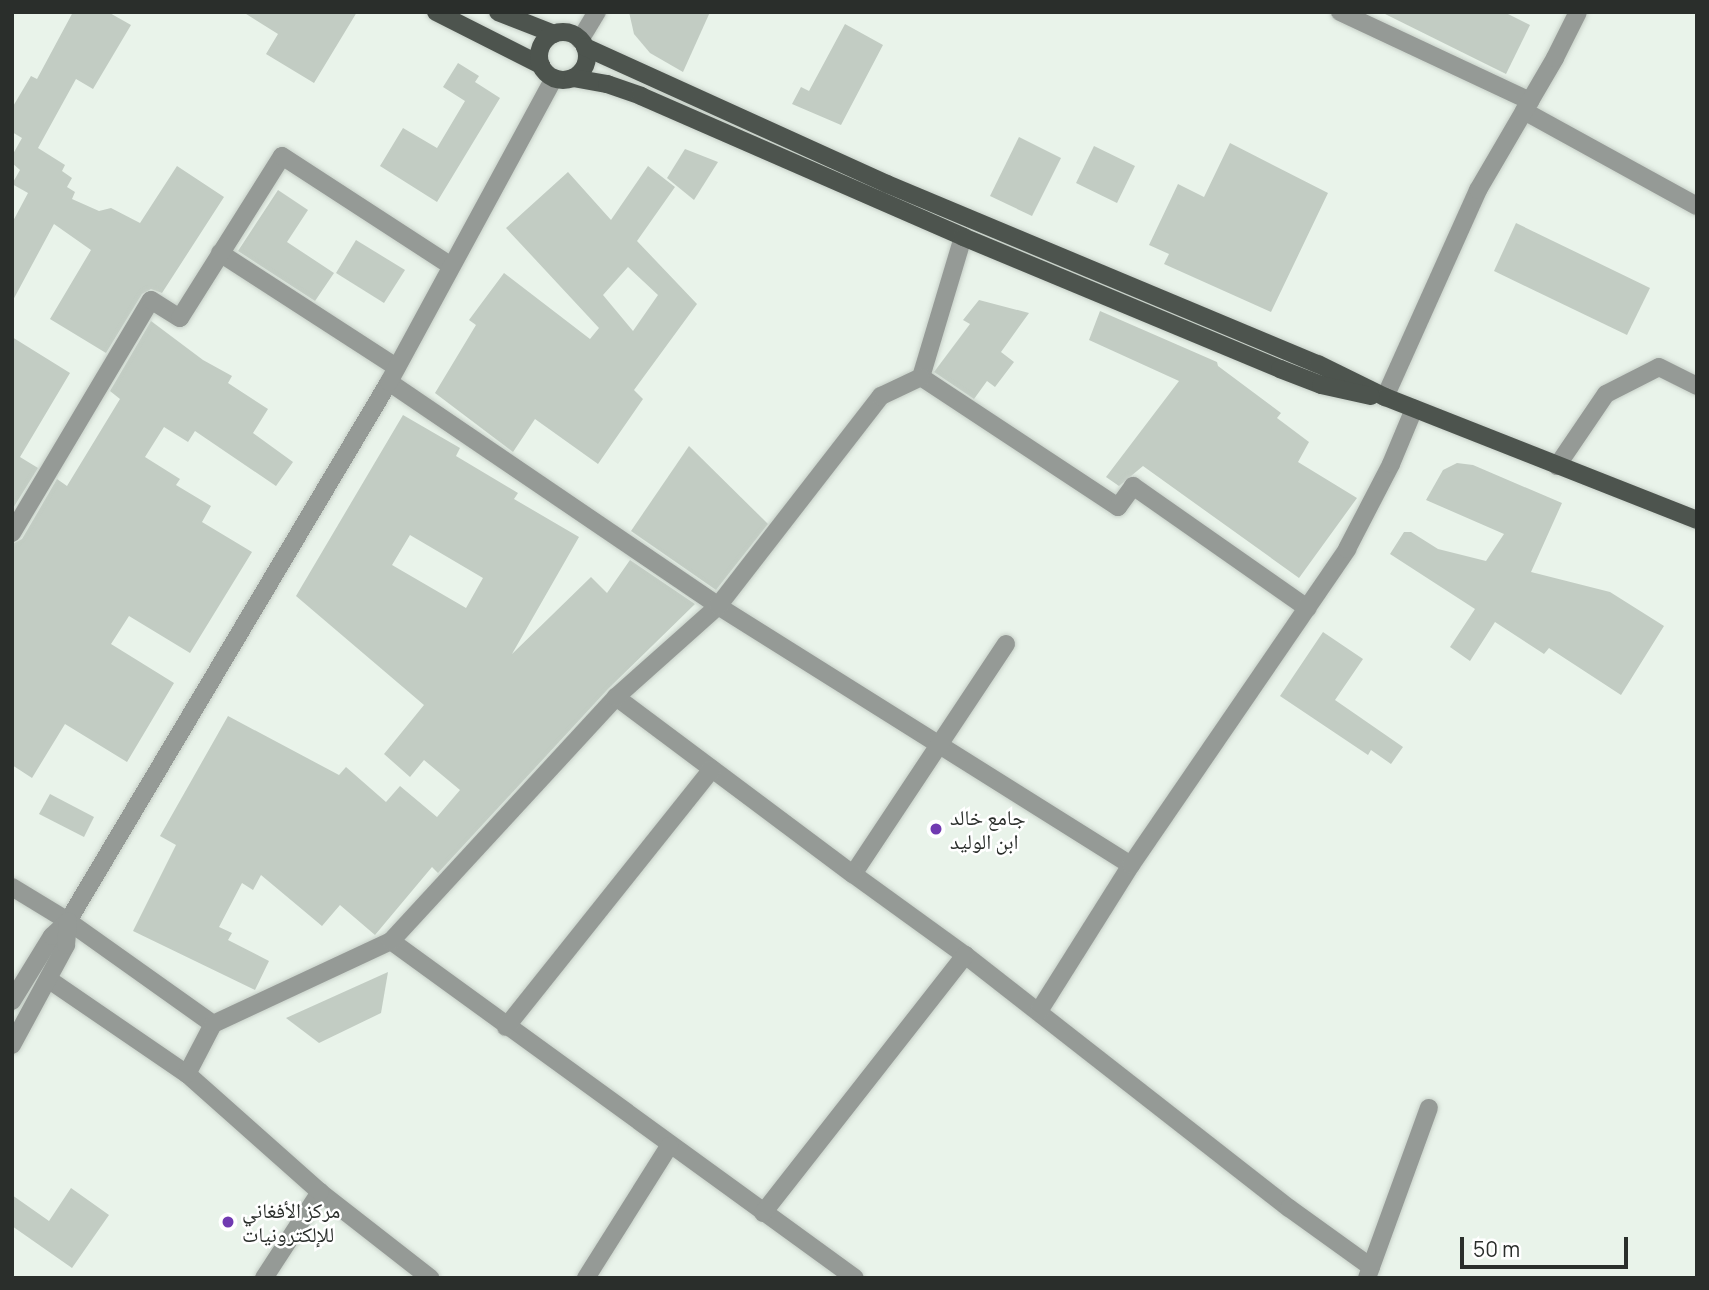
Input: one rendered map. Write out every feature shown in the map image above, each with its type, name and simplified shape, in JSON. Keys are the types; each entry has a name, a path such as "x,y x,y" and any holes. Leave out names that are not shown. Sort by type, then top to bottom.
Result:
{"main road":[{"path":"436,12 541,65 554,78 573,78 607,84 641,96 963,237 1280,369 1342,391 1385,397"},
{"path":"498,12 554,34 563,33 887,184 1318,364 1385,397 1697,520"},
{"path":"541,65 541,47 554,34"},
{"path":"573,78 585,65 582,43"}],"street":[{"path":"582,43 597,12"},
{"path":"1340,12 1527,106 1697,206"},
{"path":"1385,397 1478,190 1578,12"},
{"path":"12,1001 52,936 68,921 392,374 554,78"},
{"path":"12,533 151,300 180,318 282,156 450,265"},
{"path":"187,1074 213,1024 391,941 616,697 718,606 881,396 921,377 963,237"},
{"path":"220,253 718,606 1131,865"},
{"path":"1557,466 1606,394 1659,367 1697,386"},
{"path":"921,377 1118,507 1133,486 1307,608"},
{"path":"1039,1011 1131,865 1347,549 1391,464 1414,409"},
{"path":"853,874 1006,645"},
{"path":"616,697 1039,1011 1369,1272 1429,1108"},
{"path":"506,1027 712,769"},
{"path":"12,887 68,921 213,1024"},
{"path":"12,1045 66,945 68,921"},
{"path":"391,941 669,1146 855,1278"},
{"path":"763,1213 965,955"},
{"path":"48,979 187,1074 320,1192 430,1278"},
{"path":"586,1278 669,1146"},
{"path":"264,1278 320,1192"}],"building":[{"path":"73,12 108,12 131,25 93,89 76,79 38,148 65,165 62,171 72,178 67,187 75,192 72,199 99,211 111,208 140,223 177,166 224,197 162,293 151,289 142,294 106,353 50,319 91,250 54,224 12,302 12,223 28,193 12,184 20,170 12,163 13,154 22,138 12,132 12,108 31,76 37,79"},
{"path":"243,12 357,12 314,83 266,54 278,34"},
{"path":"629,12 710,12 683,72 650,53 634,34"},
{"path":"1381,12 1504,12 1530,25 1506,74"},
{"path":"845,24 883,45 841,125 792,104 801,87 809,91"},
{"path":"458,63 479,76 475,82 500,98 437,202 380,166 403,128 437,148 465,101 443,87"},
{"path":"1019,137 1061,158 1032,216 990,196"},
{"path":"1230,143 1328,193 1271,312 1164,264 1169,254 1149,245 1178,184 1204,197"},
{"path":"1094,146 1135,166 1117,203 1076,183"},
{"path":"685,149 718,162 694,200 667,178"},
{"path":"648,166 675,187 637,241 697,304 634,390 643,399 598,464 535,419 513,452 435,393 476,325 469,320 504,273 590,339 599,328 506,228 568,172 611,220","holes":["628,267 658,295 633,331 603,295"]},
{"path":"278,190 308,210 287,242 334,273 315,301 238,251"},
{"path":"1516,223 1650,288 1627,335 1494,271"},
{"path":"356,240 405,270 384,303 336,273"},
{"path":"979,300 1029,313 1001,352 1014,362 995,387 987,381 974,399 934,372 970,324 963,320"},
{"path":"1100,311 1217,362 1218,366 1281,413 1277,418 1309,442 1298,462 1357,498 1299,578 1143,466 1119,486 1106,477 1179,381 1089,340"},
{"path":"151,321 203,360 232,376 228,383 268,409 253,433 293,462 276,486 195,431 188,442 164,427 145,457 180,479 176,485 211,506 202,522 252,552 190,653 129,616 111,644 174,683 127,762 65,724 32,778 12,765 12,544 22,539 57,479 67,486 120,399 110,391"},
{"path":"12,337 70,373 20,457 38,468 12,510"},
{"path":"403,415 460,448 456,456 518,493 514,499 579,537 512,654 591,577 607,593 630,560 695,604 608,689 438,873 432,867 375,935 340,905 322,926 261,875 253,890 242,883 219,927 232,933 228,940 269,961 255,990 133,931 176,845 160,836 228,716 339,775 346,767 386,802 400,786 437,817 460,790 424,760 410,777 384,754 424,705 296,596","holes":["410,535 483,578 466,608 392,565"]},
{"path":"689,446 768,524 716,590 631,531"},
{"path":"1457,463 1473,465 1562,503 1531,572 1610,592 1664,626 1621,695 1549,648 1544,654 1495,622 1470,661 1450,647 1475,609 1390,554 1404,532 1411,532 1438,549 1486,561 1504,534 1426,500 1443,470"},
{"path":"1323,632 1363,659 1335,700 1403,747 1391,764 1371,750 1368,755 1280,696"},
{"path":"50,794 94,817 84,837 39,814"},
{"path":"388,972 381,1013 319,1043 286,1018"},
{"path":"71,1188 109,1215 72,1268 12,1226 12,1195 49,1221"}],"place":[{"name":"جامع خالد ابن الوليد","path":"936,829"},
{"name":"مركز الأفغاني للإلكترونيات","path":"228,1222"}]}
